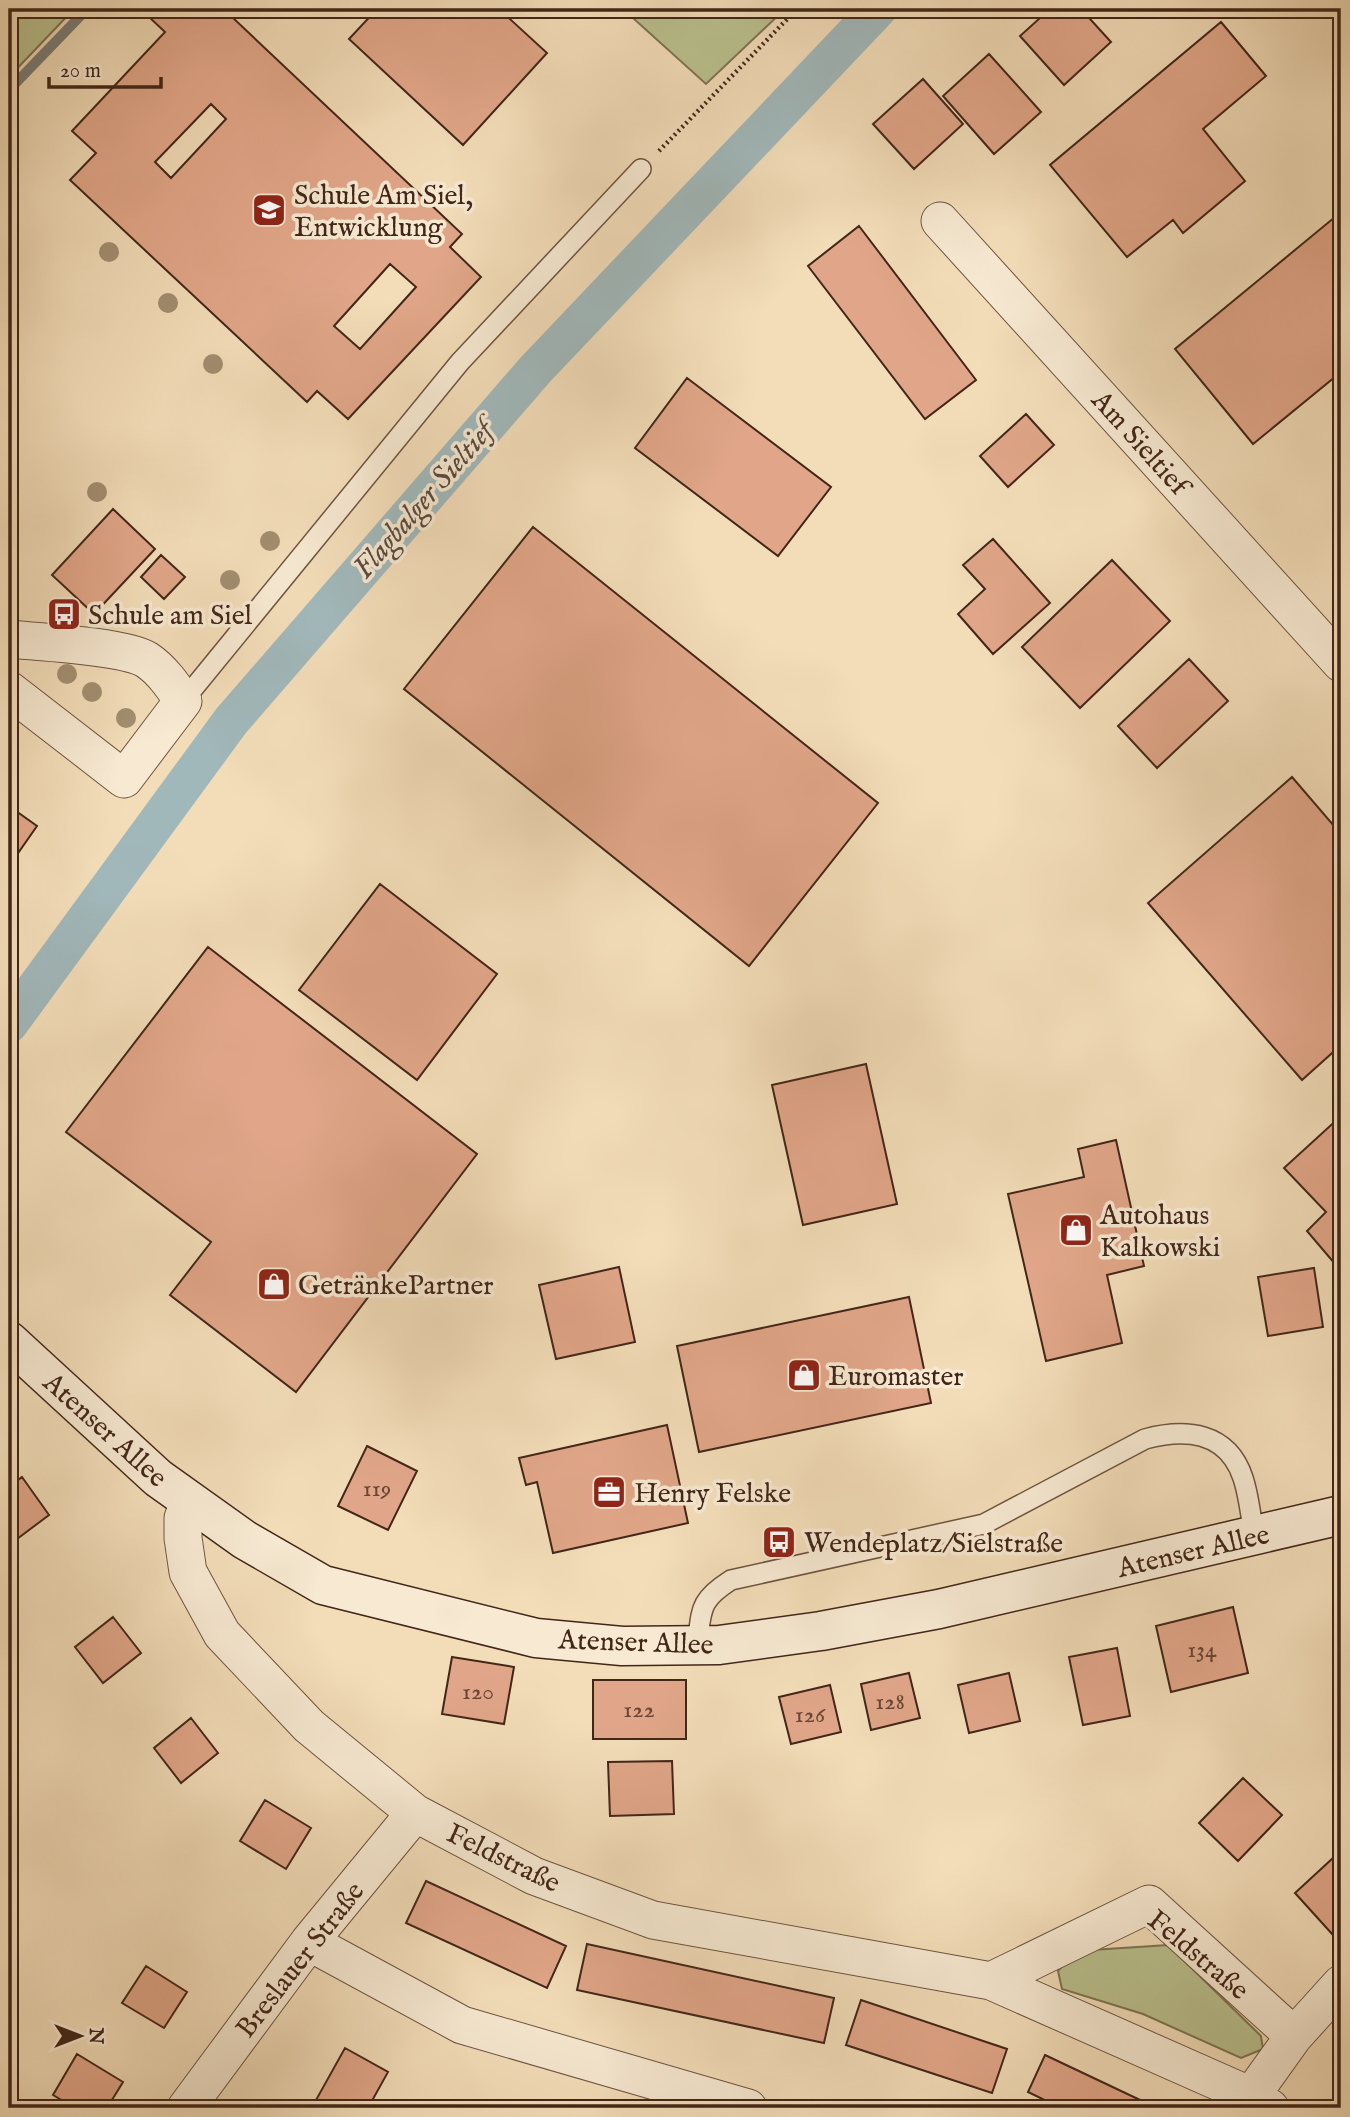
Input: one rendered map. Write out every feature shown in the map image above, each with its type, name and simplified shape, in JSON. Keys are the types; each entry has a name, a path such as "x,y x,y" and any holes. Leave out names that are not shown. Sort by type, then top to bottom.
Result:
{"street":[{"name":"Am Sieltief","path":"940,221 1341,663"},
{"path":"9,639 124,652 147,660 167,679 183,701 124,779 9,690"},
{"name":"Atenser Allee","path":"9,1341 158,1478 245,1540 323,1585 536,1637 622,1646 719,1645 821,1631 939,1609 1341,1515"},
{"name":"Feldstraße","path":"190,1501 183,1518 188,1572 222,1634 309,1726 415,1813 534,1876 653,1920 991,1981 1260,2102 1294,2036 1149,1904 991,1981"},
{"name":"Breslauer Straße","path":"186,2108 309,1942 415,1813"},
{"path":"309,1942 462,2025 748,2108"},
{"path":"1294,2036 1341,1984"}],"lane":[{"path":"183,701 460,362 641,169"},
{"path":"698,1645 703,1605 713,1592 731,1580 984,1524 1145,1439 1164,1434 1190,1434 1218,1442 1233,1457 1243,1478 1254,1536"}],"path":[{"path":"641,169 797,9"}],"green space":[{"path":"9,9 74,9 9,77"},
{"path":"623,9 785,9 706,84"},
{"path":"1168,1945 1261,2036 1263,2049 1241,2058 1143,2014 1062,1989 1058,1971 1076,1951"}],"building":[{"name":"Schule Am Siel, Entwicklung","path":"157,9 239,9 232,17 462,234 450,247 481,277 348,419 317,391 307,402 70,180 96,153 72,131 165,32 149,17","holes":["211,104 226,119 171,178 155,162","390,264 416,287 360,349 334,326"]},
{"path":"377,9 499,9 547,53 463,145 349,39"},
{"path":"1050,9 1081,9 1111,42 1064,85 1020,36"},
{"path":"1221,22 1266,76 1203,129 1245,181 1183,233 1173,220 1127,257 1050,165"},
{"path":"989,54 1041,112 994,154 943,96"},
{"path":"923,79 963,124 914,169 873,124"},
{"path":"1341,212 1341,372 1253,444 1175,349"},
{"path":"859,226 976,380 925,419 808,266"},
{"path":"687,378 831,487 778,556 635,448"},
{"path":"1026,414 1054,445 1008,487 980,456"},
{"path":"113,509 155,549 94,614 52,575"},
{"path":"533,527 878,803 749,966 404,689"},
{"path":"993,539 1050,603 993,654 958,614 985,589 963,565"},
{"path":"161,555 185,577 164,599 141,577"},
{"path":"1112,560 1170,621 1080,708 1022,647"},
{"path":"1189,659 1228,701 1157,768 1118,726"},
{"path":"1292,777 1341,834 1341,1045 1302,1080 1148,903"},
{"path":"9,806 37,826 9,866"},
{"path":"380,884 497,974 417,1080 299,990"},
{"path":"208,947 477,1154 296,1392 170,1295 211,1242 66,1132"},
{"path":"866,1064 897,1204 803,1225 772,1085"},
{"path":"1341,1116 1341,1271 1307,1231 1326,1212 1284,1168"},
{"name":"Autohaus Kalkowski","path":"1116,1140 1144,1266 1107,1275 1122,1343 1046,1361 1008,1194 1084,1177 1078,1149"},
{"path":"619,1267 635,1342 556,1359 539,1285"},
{"path":"1314,1268 1323,1327 1268,1336 1258,1277"},
{"name":"Euromaster","path":"909,1297 931,1403 699,1452 677,1346"},
{"path":"667,1425 688,1523 553,1553 537,1482 526,1485 519,1458"},
{"path":"367,1446 417,1471 388,1530 338,1506"},
{"path":"22,1477 49,1515 9,1545 9,1487"},
{"path":"1233,1607 1248,1673 1171,1692 1156,1626"},
{"path":"113,1617 141,1653 103,1683 75,1647"},
{"path":"1117,1648 1130,1716 1083,1725 1069,1657"},
{"path":"452,1657 514,1667 504,1724 442,1714"},
{"path":"909,1673 920,1718 871,1730 861,1684"},
{"path":"1009,1673 1020,1721 969,1733 958,1685"},
{"path":"593,1680 686,1680 686,1739 593,1739"},
{"path":"830,1685 841,1732 791,1744 779,1697"},
{"path":"191,1718 218,1753 181,1783 154,1748"},
{"path":"672,1761 674,1814 610,1816 608,1762"},
{"path":"1243,1778 1282,1815 1238,1861 1199,1823"},
{"path":"265,1800 311,1828 286,1869 240,1841"},
{"path":"1333,1858 1341,1867 1341,1927 1333,1935 1295,1893"},
{"path":"426,1881 566,1946 547,1988 406,1923"},
{"path":"587,1944 834,1998 824,2043 577,1990"},
{"path":"146,1966 187,1992 164,2028 122,2003"},
{"path":"861,2000 1007,2049 992,2093 846,2045"},
{"path":"345,2048 388,2072 368,2108 330,2108 316,2100"},
{"path":"77,2054 123,2082 107,2108 75,2108 53,2095"},
{"path":"1045,2055 1157,2108 1061,2108 1028,2092"}],"waterway":[{"path":"9,90 87,9"},
{"name":"Flagbalger Sieltief","path":"9,1024 231,721 535,370 878,9"}],"place":[{"name":"Schule Am Siel, Entwicklung","path":"269,210"},
{"name":"Schule am Siel","path":"64,614"},
{"name":"Autohaus Kalkowski","path":"1076,1230"},
{"name":"GetränkePartner","path":"274,1284"},
{"name":"Euromaster","path":"804,1375"},
{"name":"Henry Felske","path":"609,1492"},
{"name":"Wendeplatz/Sielstraße","path":"779,1542"}]}
